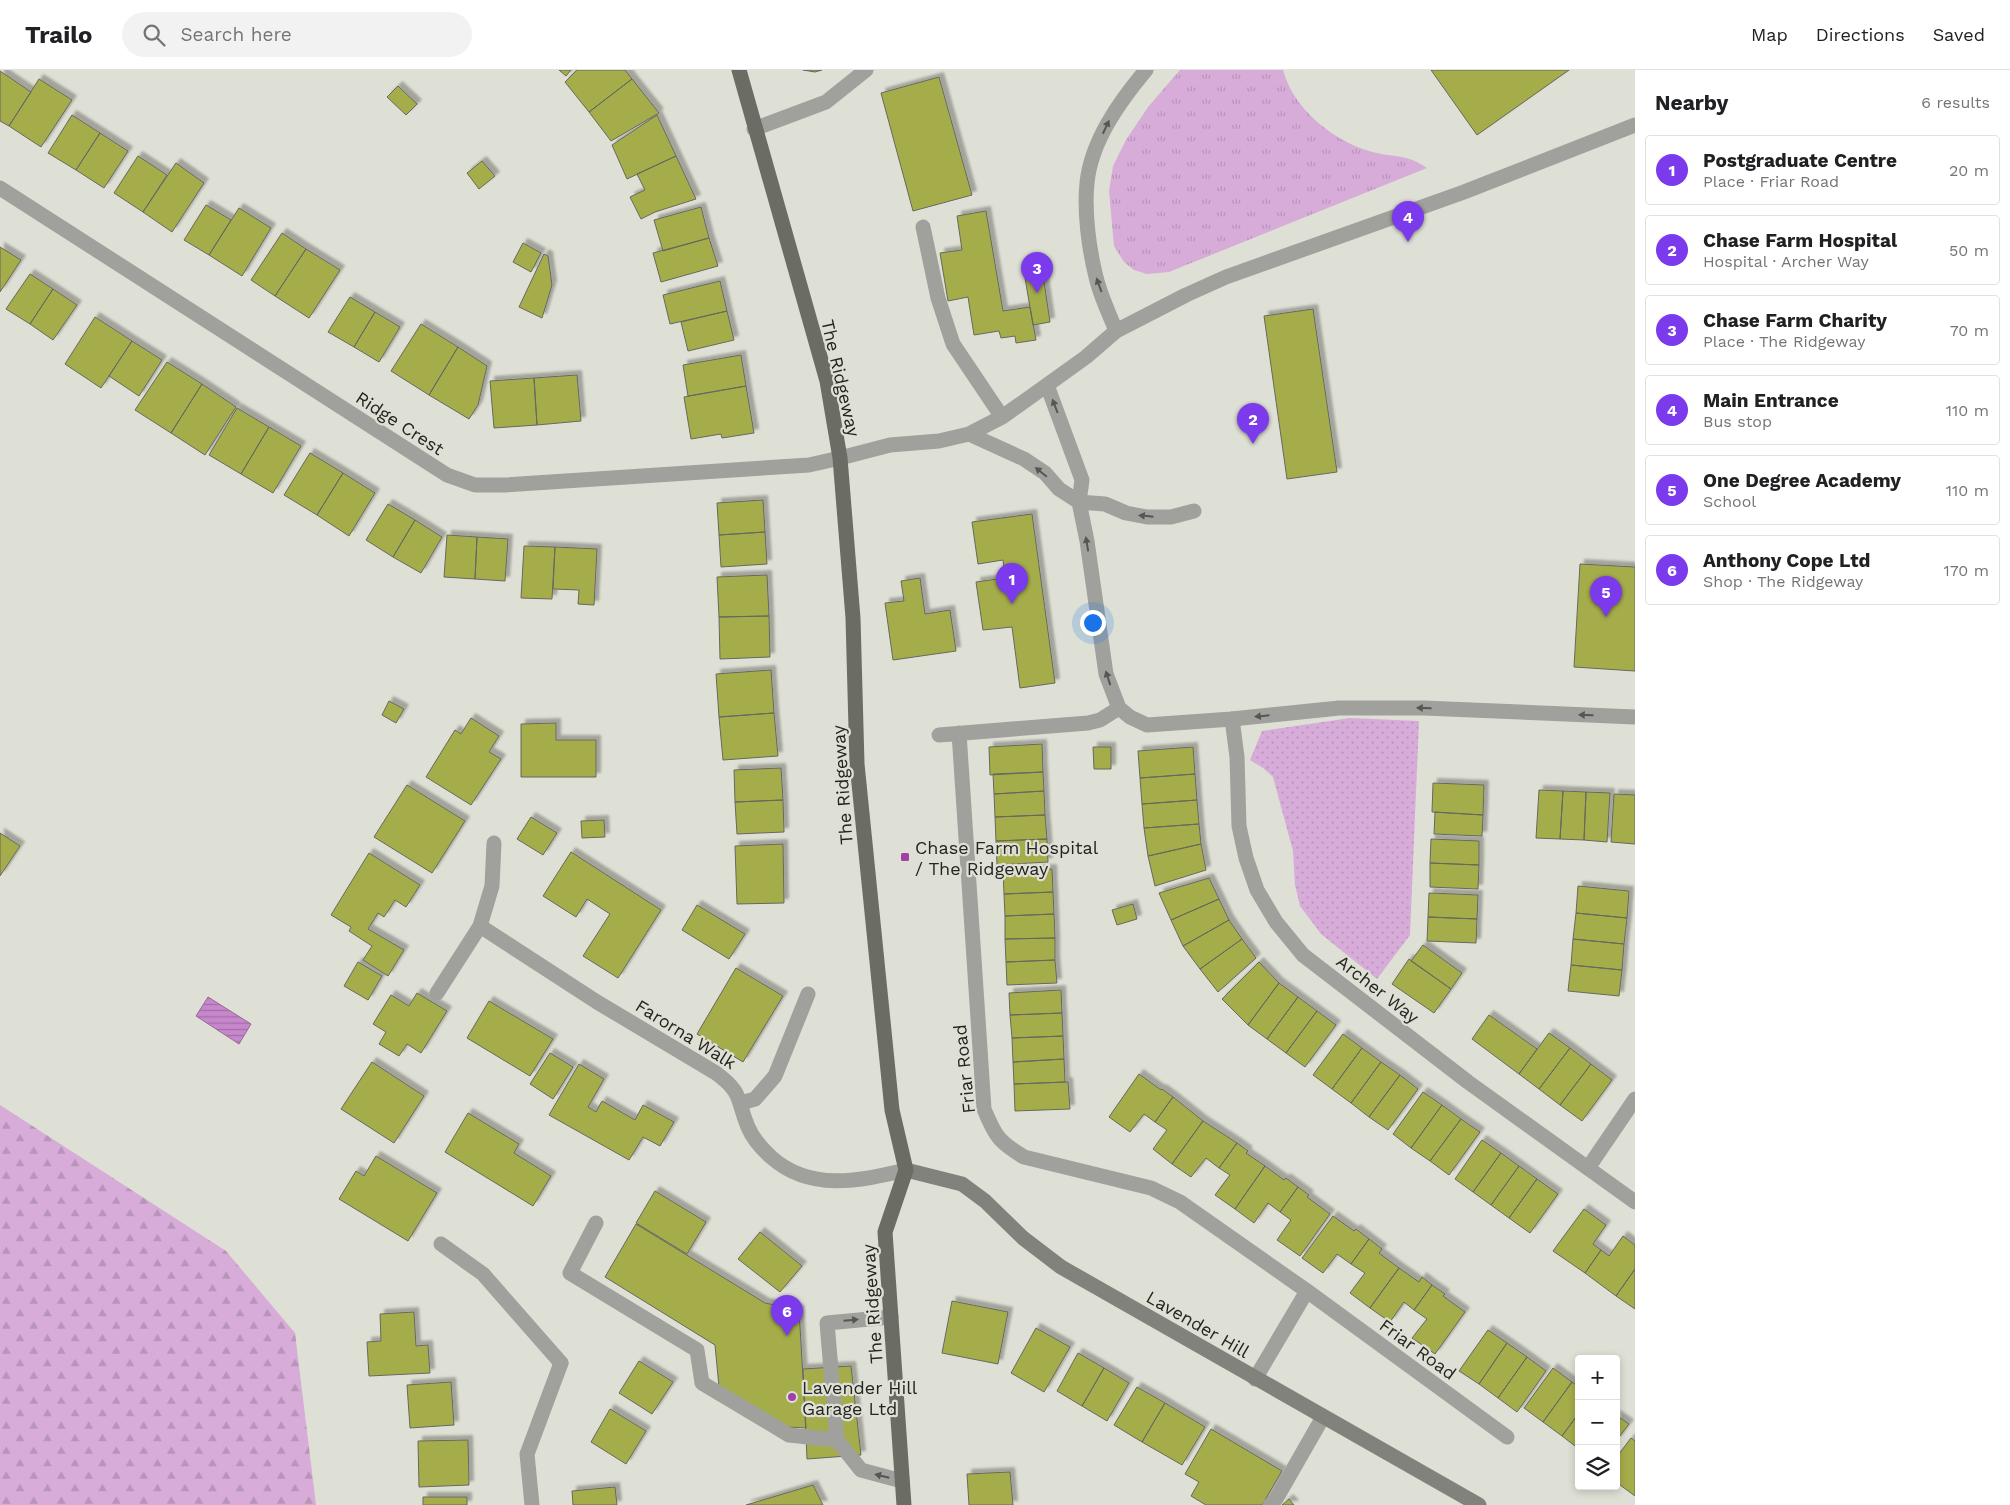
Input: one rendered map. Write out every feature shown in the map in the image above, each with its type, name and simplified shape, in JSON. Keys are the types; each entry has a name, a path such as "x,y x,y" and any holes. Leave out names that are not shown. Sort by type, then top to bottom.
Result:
{"main road":[{"name":"The Ridgeway","path":"739,70 754,129 827,380 840,458 853,618 857,764 892,1110 906,1170 885,1232 904,1505"}],"street":[{"path":"754,129 826,102 866,70"},
{"path":"1116,330 1096,279 1086,209 1087,182 1093,156 1109,121 1146,70"},
{"name":"Ridge Crest","path":"0,188 447,475 475,485 505,485 809,465 890,445 939,441 969,434 1002,417 1047,386 1086,357 1116,330 1226,277 1464,192 1634,125"},
{"path":"923,227 938,298 953,344 1002,417"},
{"path":"1047,386 1082,480 1079,502 1087,541 1106,674 1119,708 1130,717 1147,725 1232,719 1339,708 1424,708 1635,717"},
{"path":"969,434 1024,459 1044,473 1059,489 1079,502 1105,504 1126,513 1147,517 1171,516 1194,511"},
{"path":"939,735 1088,723 1100,720 1119,708"},
{"name":"Archer Way","path":"1232,719 1237,757 1239,826 1246,858 1257,890 1276,922 1303,955 1468,1082 1635,1202"},
{"name":"Friar Road","path":"959,733 984,1109 994,1134 1006,1147 1024,1157 1151,1188 1180,1202 1507,1437"},
{"path":"437,993 480,926 492,886 494,843"},
{"name":"Farorna Walk","path":"480,926 597,1002 716,1072 730,1083 737,1092 748,1127 760,1148 791,1173 821,1180 862,1180 906,1170"},
{"path":"741,1103 754,1099 775,1076 808,994"},
{"path":"1588,1168 1635,1099"},
{"name":"Lavender Hill","path":"906,1170 962,1184 985,1200 1023,1238 1061,1267 1479,1505"},
{"path":"596,1223 570,1273 697,1350 702,1384 788,1435 837,1440"},
{"path":"441,1244 483,1274 561,1363 527,1454 532,1505"},
{"path":"1256,1379 1307,1292"},
{"path":"891,1317 827,1322 837,1440 861,1470 902,1481"},
{"path":"1270,1505 1276,1499 1323,1417"}],"green space":[{"path":"1180,70 1283,70 1295,97 1316,121 1328,131 1355,146 1409,159 1427,168 1169,272 1147,274 1134,270 1124,262 1114,246 1109,191 1113,166 1126,140 1148,107"},
{"path":"1350,718 1419,721 1410,935 1377,979 1321,934 1300,906 1295,885 1293,851 1273,777 1250,760 1262,731"},
{"path":"0,1105 226,1251 295,1333 316,1505 0,1505"}],"shaded area":[{"path":"208,997 251,1024 239,1044 196,1016"}],"building":[{"path":"559,70 571,70 566,76"},
{"path":"577,70 625,70 632,79 589,112 565,82"},
{"path":"803,70 822,70 815,72"},
{"path":"1431,70 1569,70 1477,135"},
{"path":"0,71 31,92 9,126 0,121"},
{"path":"939,77 972,195 913,211 881,93"},
{"path":"39,79 72,100 41,147 9,126"},
{"path":"632,79 659,113 611,141 589,112"},
{"path":"398,86 417,104 406,115 387,97"},
{"path":"72,115 100,133 76,170 48,153"},
{"path":"657,115 676,156 627,179 612,145"},
{"path":"100,133 128,151 104,188 76,170"},
{"path":"138,156 167,175 143,212 114,193"},
{"path":"676,156 696,199 655,212 641,219 630,197 645,190 637,174"},
{"path":"482,161 495,176 479,189 467,173"},
{"path":"176,163 204,183 172,232 143,212"},
{"path":"206,205 231,220 209,255 184,240"},
{"path":"701,207 709,238 663,251 654,220"},
{"path":"239,208 271,228 242,276 209,255"},
{"path":"986,211 1003,311 1030,307 1036,340 1016,343 1015,336 1001,338 999,331 974,335 968,297 948,301 940,253 962,250 957,216"},
{"path":"282,233 306,249 275,296 251,280"},
{"path":"709,238 718,266 661,282 653,253"},
{"path":"523,243 541,253 531,272 513,262"},
{"path":"0,247 21,260 0,292"},
{"path":"306,249 340,270 309,318 275,296"},
{"path":"544,254 548,256 552,285 542,318 519,307"},
{"path":"30,274 53,289 30,324 6,309"},
{"path":"1043,275 1050,322 1033,325 1025,278"},
{"path":"720,281 727,311 670,324 663,295"},
{"path":"53,289 77,305 53,340 30,324"},
{"path":"350,297 375,312 354,347 328,332"},
{"path":"1313,309 1337,472 1287,479 1264,316"},
{"path":"727,311 734,340 688,351 681,322"},
{"path":"375,312 400,327 379,362 354,347"},
{"path":"95,317 132,341 101,388 65,364"},
{"path":"421,324 458,347 429,395 391,371"},
{"path":"132,341 162,360 139,396 109,376"},
{"path":"458,347 487,366 478,405 469,419 429,395"},
{"path":"741,355 746,386 688,396 683,365"},
{"path":"167,362 202,384 171,433 135,410"},
{"path":"577,375 581,421 537,425 534,378"},
{"path":"534,378 537,425 494,428 490,381"},
{"path":"202,384 236,407 205,455 171,433"},
{"path":"746,386 754,433 722,438 721,434 691,439 684,397"},
{"path":"237,408 269,427 241,474 209,455"},
{"path":"269,427 301,446 273,493 241,474"},
{"path":"310,453 343,473 317,515 284,495"},
{"path":"343,473 375,493 349,536 317,515"},
{"path":"763,500 765,532 719,535 717,503"},
{"path":"388,504 415,520 393,557 366,540"},
{"path":"1032,514 1055,683 1020,688 1012,627 983,630 976,582 1005,578 1003,560 978,564 972,522"},
{"path":"415,520 442,537 421,573 393,557"},
{"path":"765,532 767,564 721,567 719,535"},
{"path":"447,535 477,537 475,579 444,577"},
{"path":"477,537 508,539 505,581 475,579"},
{"path":"524,546 555,547 552,599 521,598"},
{"path":"555,547 597,549 594,605 578,604 579,590 553,589"},
{"path":"1580,564 1635,567 1635,671 1574,667"},
{"path":"767,575 769,616 719,617 717,577"},
{"path":"920,578 925,614 950,610 956,651 893,660 885,603 904,601 901,581"},
{"path":"769,616 770,657 720,659 719,617"},
{"path":"771,670 774,713 719,717 716,674"},
{"path":"389,701 404,709 396,723 382,715"},
{"path":"774,713 778,756 723,760 719,717"},
{"path":"471,718 499,736 489,752 501,759 471,805 426,777 455,730 461,734"},
{"path":"556,723 556,740 596,740 596,777 521,777 521,724"},
{"path":"1042,744 1043,772 990,775 989,747"},
{"path":"1093,747 1111,747 1111,769 1094,769"},
{"path":"1193,747 1195,774 1140,778 1138,751"},
{"path":"781,768 783,800 735,802 734,770"},
{"path":"1043,772 1044,791 994,794 993,774"},
{"path":"1195,774 1197,800 1142,804 1140,778"},
{"path":"1433,783 1484,785 1483,815 1432,812"},
{"path":"407,785 465,821 432,873 374,837"},
{"path":"1539,790 1563,791 1560,839 1536,838"},
{"path":"1044,791 1045,815 995,817 994,794"},
{"path":"1563,791 1586,792 1584,840 1560,839"},
{"path":"1586,792 1610,793 1607,842 1584,840"},
{"path":"1614,794 1635,795 1635,844 1611,842"},
{"path":"783,800 784,832 737,834 735,802"},
{"path":"1197,800 1199,824 1144,828 1142,804"},
{"path":"1435,812 1483,815 1482,836 1434,834"},
{"path":"1045,815 1047,839 996,841 995,817"},
{"path":"531,817 557,833 543,855 517,839"},
{"path":"604,820 605,837 582,838 581,821"},
{"path":"1199,824 1201,844 1148,856 1144,828"},
{"path":"0,833 20,846 0,876"},
{"path":"1047,839 1048,862 997,865 996,841"},
{"path":"1431,839 1479,841 1479,865 1430,863"},
{"path":"783,844 784,903 737,904 735,846"},
{"path":"1201,844 1206,870 1155,886 1148,856"},
{"path":"571,852 661,910 618,978 583,956 610,914 587,899 576,917 543,896"},
{"path":"369,853 420,885 406,907 395,900 384,917 378,913 368,929 404,950 388,976 363,960 372,946 349,931 351,927 331,915"},
{"path":"1430,863 1479,865 1478,889 1430,887"},
{"path":"1052,869 1053,892 1004,894 1003,871"},
{"path":"1209,878 1219,899 1171,920 1159,893"},
{"path":"1578,886 1629,891 1627,918 1576,913"},
{"path":"1053,892 1054,914 1005,916 1004,894"},
{"path":"1429,893 1478,895 1477,919 1428,917"},
{"path":"1219,899 1229,920 1183,946 1171,920"},
{"path":"1133,904 1137,919 1117,925 1112,910"},
{"path":"697,905 745,934 729,959 682,930"},
{"path":"1576,913 1627,918 1624,944 1573,939"},
{"path":"1054,914 1055,938 1005,939 1005,916"},
{"path":"1428,917 1477,919 1476,943 1427,941"},
{"path":"1229,920 1242,939 1200,969 1183,946"},
{"path":"1055,938 1055,960 1006,962 1005,939"},
{"path":"1242,939 1256,958 1218,992 1200,969"},
{"path":"1573,939 1624,944 1622,970 1571,965"},
{"path":"1423,945 1462,973 1451,989 1411,961"},
{"path":"1409,959 1451,989 1434,1013 1392,984"},
{"path":"1055,960 1057,983 1007,985 1006,962"},
{"path":"358,962 382,976 368,1000 344,986"},
{"path":"1259,962 1279,983 1248,1025 1222,999"},
{"path":"1571,965 1622,970 1619,996 1568,991"},
{"path":"736,968 783,996 743,1062 697,1034"},
{"path":"1279,983 1298,997 1267,1039 1248,1025"},
{"path":"1061,990 1062,1013 1010,1015 1009,993"},
{"path":"417,993 447,1011 421,1053 407,1044 399,1056 379,1044 386,1032 373,1024 391,995 409,1006"},
{"path":"1298,997 1317,1011 1286,1053 1267,1039"},
{"path":"489,1001 553,1039 530,1076 467,1038"},
{"path":"1317,1011 1336,1025 1305,1067 1286,1053"},
{"path":"1062,1013 1063,1036 1012,1038 1010,1015"},
{"path":"1489,1015 1537,1049 1519,1074 1472,1039"},
{"path":"1549,1033 1570,1048 1539,1089 1519,1074"},
{"path":"1343,1034 1362,1048 1332,1089 1313,1075"},
{"path":"1063,1036 1064,1059 1013,1062 1012,1038"},
{"path":"1362,1048 1381,1062 1351,1103 1332,1089"},
{"path":"1570,1048 1591,1064 1560,1105 1539,1089"},
{"path":"550,1053 573,1067 553,1099 530,1084"},
{"path":"1064,1059 1065,1082 1014,1084 1013,1062"},
{"path":"372,1062 424,1096 394,1143 341,1109"},
{"path":"1381,1062 1400,1075 1369,1117 1351,1103"},
{"path":"579,1064 604,1079 588,1107 596,1112 602,1101 635,1120 643,1105 674,1122 660,1146 643,1137 629,1160 549,1115"},
{"path":"1591,1064 1612,1080 1582,1121 1560,1105"},
{"path":"1139,1074 1173,1097 1155,1122 1144,1114 1130,1132 1109,1117"},
{"path":"1400,1075 1418,1089 1388,1130 1369,1117"},
{"path":"1068,1082 1070,1109 1015,1111 1014,1084"},
{"path":"1423,1092 1442,1105 1411,1148 1393,1134"},
{"path":"1173,1097 1203,1121 1172,1164 1153,1149 1167,1130 1155,1122"},
{"path":"1442,1105 1461,1119 1430,1161 1411,1148"},
{"path":"468,1113 519,1144 514,1153 551,1176 533,1206 445,1152"},
{"path":"1461,1119 1480,1132 1449,1175 1430,1161"},
{"path":"1203,1121 1237,1143 1219,1168 1206,1158 1191,1177 1172,1164"},
{"path":"1482,1140 1501,1153 1473,1192 1455,1179"},
{"path":"1237,1143 1248,1151 1246,1153 1265,1166 1235,1209 1215,1195 1230,1175 1219,1168"},
{"path":"1501,1153 1519,1166 1491,1205 1473,1192"},
{"path":"376,1156 437,1193 408,1241 339,1199 356,1171 364,1176"},
{"path":"1265,1166 1284,1180 1286,1178 1298,1187 1280,1212 1268,1203 1254,1223 1235,1209"},
{"path":"1519,1166 1537,1179 1509,1218 1491,1205"},
{"path":"1537,1179 1558,1194 1530,1233 1509,1218"},
{"path":"1298,1187 1309,1195 1307,1197 1330,1214 1300,1256 1277,1240 1291,1220 1280,1212"},
{"path":"655,1191 706,1222 687,1254 636,1223"},
{"path":"1584,1209 1606,1225 1593,1244 1601,1250 1585,1273 1553,1251"},
{"path":"1333,1216 1369,1239 1351,1264 1337,1254 1323,1273 1302,1258"},
{"path":"636,1224 765,1303 799,1310 806,1428 788,1427 719,1387 715,1345 605,1277"},
{"path":"760,1232 802,1266 780,1292 738,1259"},
{"path":"1623,1236 1635,1245 1635,1269 1616,1296 1585,1273 1601,1250 1609,1256"},
{"path":"1369,1239 1382,1249 1379,1253 1399,1268 1370,1308 1350,1293 1365,1273 1351,1264"},
{"path":"1399,1268 1419,1282 1422,1277 1432,1285 1414,1310 1404,1302 1390,1322 1370,1308"},
{"path":"1635,1269 1635,1309 1616,1296"},
{"path":"1432,1285 1445,1294 1443,1296 1465,1312 1435,1354 1412,1338 1427,1319 1414,1310"},
{"path":"952,1301 1008,1312 998,1364 942,1353"},
{"path":"414,1312 416,1346 428,1345 430,1373 369,1376 367,1342 381,1341 380,1314"},
{"path":"1036,1328 1070,1347 1044,1392 1011,1373"},
{"path":"1488,1330 1507,1343 1479,1384 1459,1371"},
{"path":"1507,1343 1527,1357 1498,1398 1479,1384"},
{"path":"1078,1353 1104,1368 1082,1406 1057,1391"},
{"path":"1527,1357 1546,1371 1517,1412 1498,1398"},
{"path":"639,1361 673,1382 652,1414 619,1393"},
{"name":"Lavender Hill Garage Ltd","path":"851,1366 861,1455 807,1459 803,1369"},
{"path":"1104,1368 1129,1383 1107,1421 1082,1406"},
{"path":"1553,1368 1572,1382 1543,1422 1524,1408"},
{"path":"451,1382 454,1425 410,1428 407,1385"},
{"path":"1572,1382 1575,1384 1575,1418 1562,1436 1543,1422"},
{"path":"1137,1387 1165,1403 1142,1442 1114,1425"},
{"path":"1165,1403 1205,1427 1182,1465 1142,1442"},
{"path":"610,1409 646,1431 626,1464 591,1442"},
{"path":"1575,1418 1575,1446 1562,1436"},
{"path":"1620,1418 1629,1424 1620,1436"},
{"path":"1211,1429 1282,1471 1262,1505 1206,1505 1191,1496 1199,1482 1185,1474"},
{"path":"1631,1438 1635,1441 1635,1496 1620,1485 1620,1453"},
{"path":"468,1440 469,1485 419,1487 418,1441"},
{"path":"1010,1472 1013,1505 969,1505 967,1474"},
{"path":"813,1485 823,1505 746,1505"},
{"path":"615,1487 617,1505 573,1505 572,1491"},
{"path":"423,1497 467,1497 467,1505 423,1505"},
{"path":"1289,1499 1294,1505 1282,1505"}],"place":[{"name":"Main Entrance","path":"1408,242"},
{"name":"Chase Farm Charity","path":"1037,293"},
{"name":"Chase Farm Hospital","path":"1253,444"},
{"name":"Postgraduate Centre","path":"1012,604"},
{"name":"One Degree Academy","path":"1606,617"},
{"name":"Chase Farm Hospital / The Ridgeway","path":"905,857"},
{"name":"Anthony Cope Ltd","path":"787,1336"},
{"name":"Lavender Hill Garage Ltd","path":"792,1397"}]}
